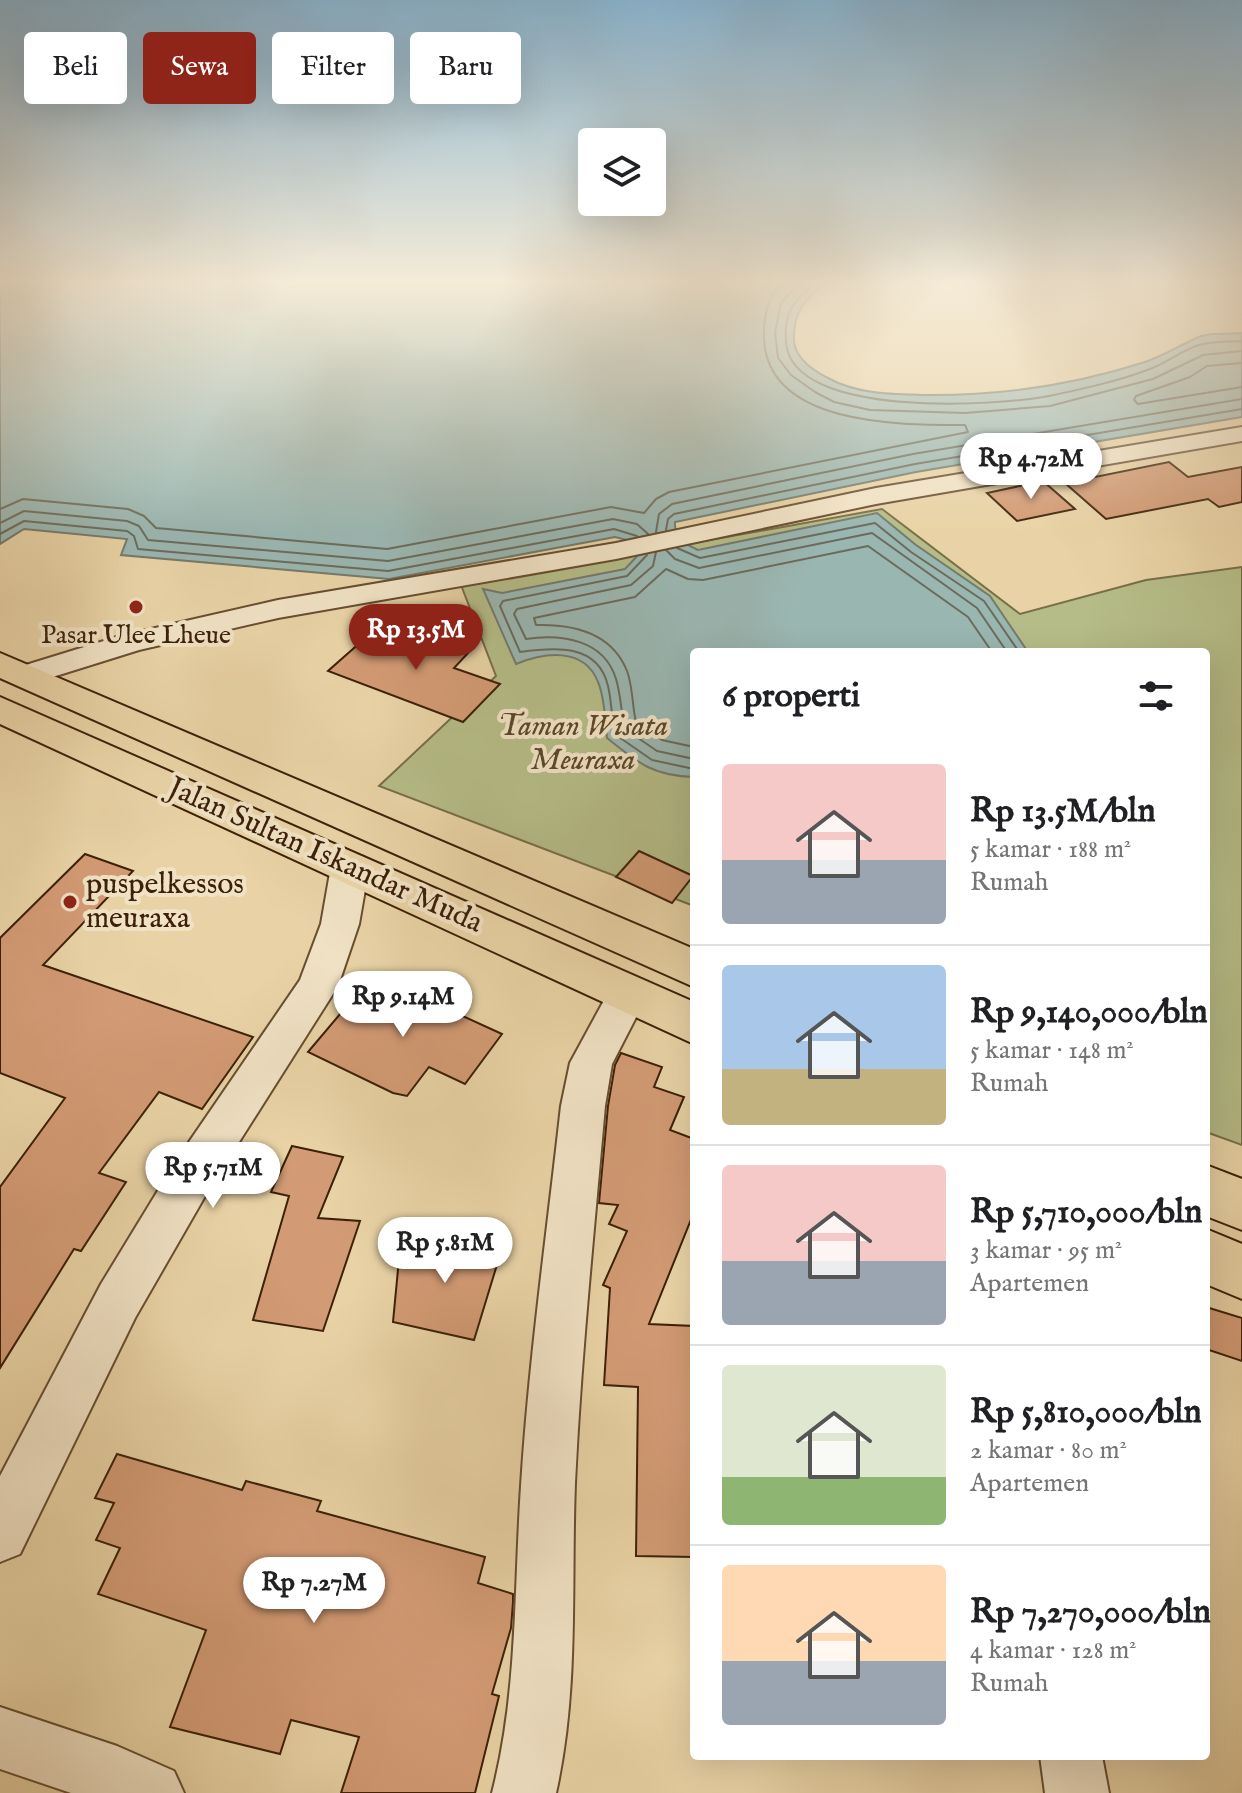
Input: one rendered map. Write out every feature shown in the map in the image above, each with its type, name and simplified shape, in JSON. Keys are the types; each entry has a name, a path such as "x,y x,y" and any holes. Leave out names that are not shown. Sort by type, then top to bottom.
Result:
{"highway":[{"name":"Jalan Sultan Iskandar Muda","path":"13,670 690,967"},
{"name":"Jalan Sultan Iskandar Muda","path":"0,709 690,1022"},
{"path":"1210,1192 1242,1205"},
{"path":"1210,1258 1242,1272"}],"street":[{"path":"13,670 278,609 616,551 876,496 1242,434"},
{"path":"0,1534 118,1301 192,1176 318,986 340,924 350,867"},
{"path":"524,1793 530,1774 542,1674 548,1487 583,1106 595,1054 628,994"},
{"path":"0,1738 117,1777 152,1793"},
{"path":"1072,1760 1077,1793"}],"green space":[{"name":"Taman Wisata Meuraxa","path":"882,509 1020,614 1146,580 1242,567 1242,1145 1210,1133 1210,648 690,648 690,904 379,786 496,676 461,585"}],"water":[{"path":"0,366 809,366 850,387 923,395 980,394 1035,388 1132,366 1242,366 1242,417 916,472 675,522 678,536 698,550 877,513 916,545 990,596 1025,648 690,648 690,777 657,771 607,738 600,688 592,670 583,662 562,655 550,655 516,664 483,589 502,593 625,569 639,554 631,541 615,537 389,579 121,555 127,539 24,529 0,544"}],"building":[{"path":"1169,462 1188,477 1242,467 1242,502 1219,507 1208,499 1106,519 1065,483"},
{"path":"1043,481 1075,509 1017,521 987,493"},
{"path":"380,625 469,652 454,668 500,684 463,722 328,671"},
{"path":"639,851 690,875 690,880 672,903 616,877"},
{"path":"85,854 133,871 43,965 253,1037 202,1109 159,1092 99,1173 126,1182 81,1251 74,1249 0,1368 0,1187 65,1098 0,1073 0,938"},
{"path":"373,975 502,1034 465,1084 429,1067 407,1096 393,1093 308,1052"},
{"path":"621,1053 662,1067 654,1087 684,1097 670,1130 690,1138 690,1222 649,1324 690,1326 690,1557 636,1556 638,1387 604,1385 610,1288 603,1285 627,1231 609,1224 618,1205 599,1203 615,1065"},
{"path":"292,1146 343,1157 318,1218 360,1221 323,1331 253,1320 289,1196 271,1192"},
{"path":"455,1231 503,1245 474,1340 393,1322 401,1238 447,1253"},
{"path":"1210,1308 1242,1318 1242,1361 1210,1350"},
{"path":"117,1454 242,1490 246,1481 321,1501 317,1511 485,1557 478,1583 513,1594 513,1602 511,1628 492,1694 499,1696 475,1793 341,1793 359,1737 291,1720 280,1754 170,1727 206,1630 98,1594 120,1548 96,1540 114,1503 95,1498"}],"place":[{"name":"Pasar Ulee Lheue","path":"136,607"},
{"name":"puspelkessos meuraxa","path":"70,902"}]}
